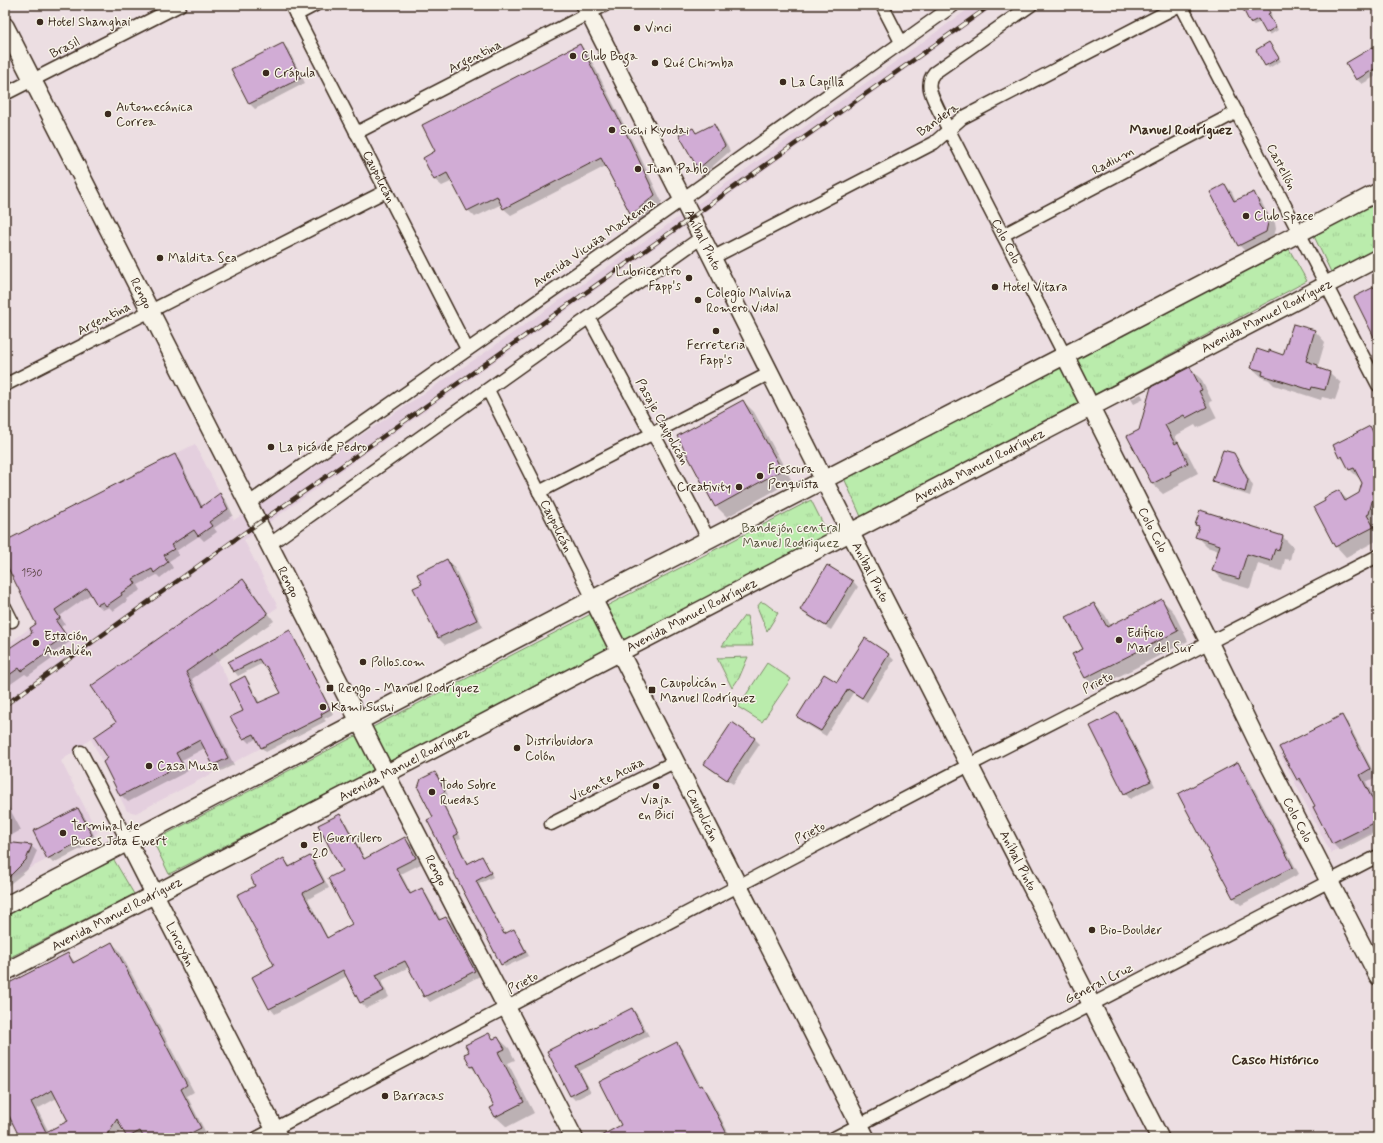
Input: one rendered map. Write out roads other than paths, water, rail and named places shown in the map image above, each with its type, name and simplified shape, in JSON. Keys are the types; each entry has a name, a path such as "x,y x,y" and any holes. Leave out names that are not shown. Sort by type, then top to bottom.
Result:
{"main road":[{"name":"Aníbal Pinto","path":"587,9 850,532 1160,1138"},
{"name":"Rengo","path":"5,26 386,774 574,1138"},
{"path":"5,906 1378,192"},
{"name":"Avenida Manuel Rodríguez","path":"5,972 1378,258"},
{"name":"Colo Colo","path":"1064,356 1209,642 1259,745 1378,976"},
{"name":"Caupolicán","path":"594,599 863,1131"},
{"name":"Lincoyán","path":"128,842 277,1133"}],"street":[{"name":"Brasil","path":"5,94 180,5"},
{"path":"293,10 315,5"},
{"name":"Argentina","path":"356,133 587,9 605,5"},
{"path":"882,5 901,42"},
{"name":"Avenida Vicuña Mackenna","path":"248,502 683,198 954,5"},
{"name":"Colo Colo","path":"1031,5 934,73 930,78 929,89 1064,356"},
{"name":"Castellón","path":"1180,5 1300,232 1378,385"},
{"name":"Bandera","path":"712,258 934,143 962,118 1180,5"},
{"name":"Caupolicán","path":"293,10 467,349"},
{"name":"Radium","path":"1003,235 1237,112"},
{"name":"Argentina","path":"5,385 386,191"},
{"path":"270,544 702,237"},
{"name":"Pasaje Caupolicán","path":"589,318 646,424 659,444 709,540"},
{"name":"Caupolicán","path":"539,492 770,373"},
{"name":"Caupolicán","path":"488,390 594,599"},
{"name":"Prieto","path":"257,1138 277,1133 506,1007 969,765 1378,556"},
{"path":"5,607 12,621"},
{"name":"Lincoyán","path":"81,752 128,842"},
{"name":"Vicente Acuña","path":"551,824 676,761"},
{"name":"General Cruz","path":"834,1138 863,1131 1092,1004 1378,856"}],"railway":[{"path":"5,705 244,533 340,467 991,5"}],"place":[{"name":"Hotel Shanghai","path":"40,22"},
{"name":"Vinci","path":"637,28"},
{"name":"Club Boga","path":"573,56"},
{"name":"Qué Chimba","path":"655,63"},
{"name":"Crápula","path":"266,73"},
{"name":"La Capilla","path":"783,82"},
{"name":"Automecánica Correa","path":"108,114"},
{"name":"Sushi Kyodai","path":"612,130"},
{"name":"Juan Pablo","path":"638,169"},
{"name":"Club Space","path":"1246,216"},
{"name":"Maldita Sea","path":"160,258"},
{"name":"Lubricentro Fapp's","path":"689,278"},
{"name":"Hotel Vitara","path":"995,287"},
{"name":"Colegio Malvina Romero Vidal","path":"698,300"},
{"name":"Ferreteria Fapp's","path":"716,331"},
{"name":"La picá de Pedro","path":"271,447"},
{"name":"Frescura Penquista","path":"760,476"},
{"name":"Creativity","path":"739,487"},
{"name":"Edificio Mar del Sur","path":"1119,640"},
{"name":"Estación Andalién","path":"36,643"},
{"name":"Pollos.com","path":"363,662"},
{"name":"Rengo - Manuel Rodríguez","path":"330,688"},
{"name":"Caupolicán - Manuel Rodríguez","path":"652,690"},
{"name":"Kami Sushi","path":"323,707"},
{"name":"Distribuidora Colón","path":"517,748"},
{"name":"Casa Musa","path":"149,766"},
{"name":"Viaja en Bici","path":"656,786"},
{"name":"Todo Sobre Ruedas","path":"432,792"},
{"name":"Terminal de Buses Jota Ewert","path":"63,833"},
{"name":"El Guerrillero 2.0","path":"304,845"},
{"name":"Bio-Boulder","path":"1092,930"},
{"name":"Barracas","path":"385,1096"}],"district":[{"name":"Manuel Rodríguez","path":"1181,130"},
{"name":"Casco Histórico","path":"1275,1060"}],"park label":[{"name":"Bandejón central Manuel Rodriguez","path":"791,536"}]}
